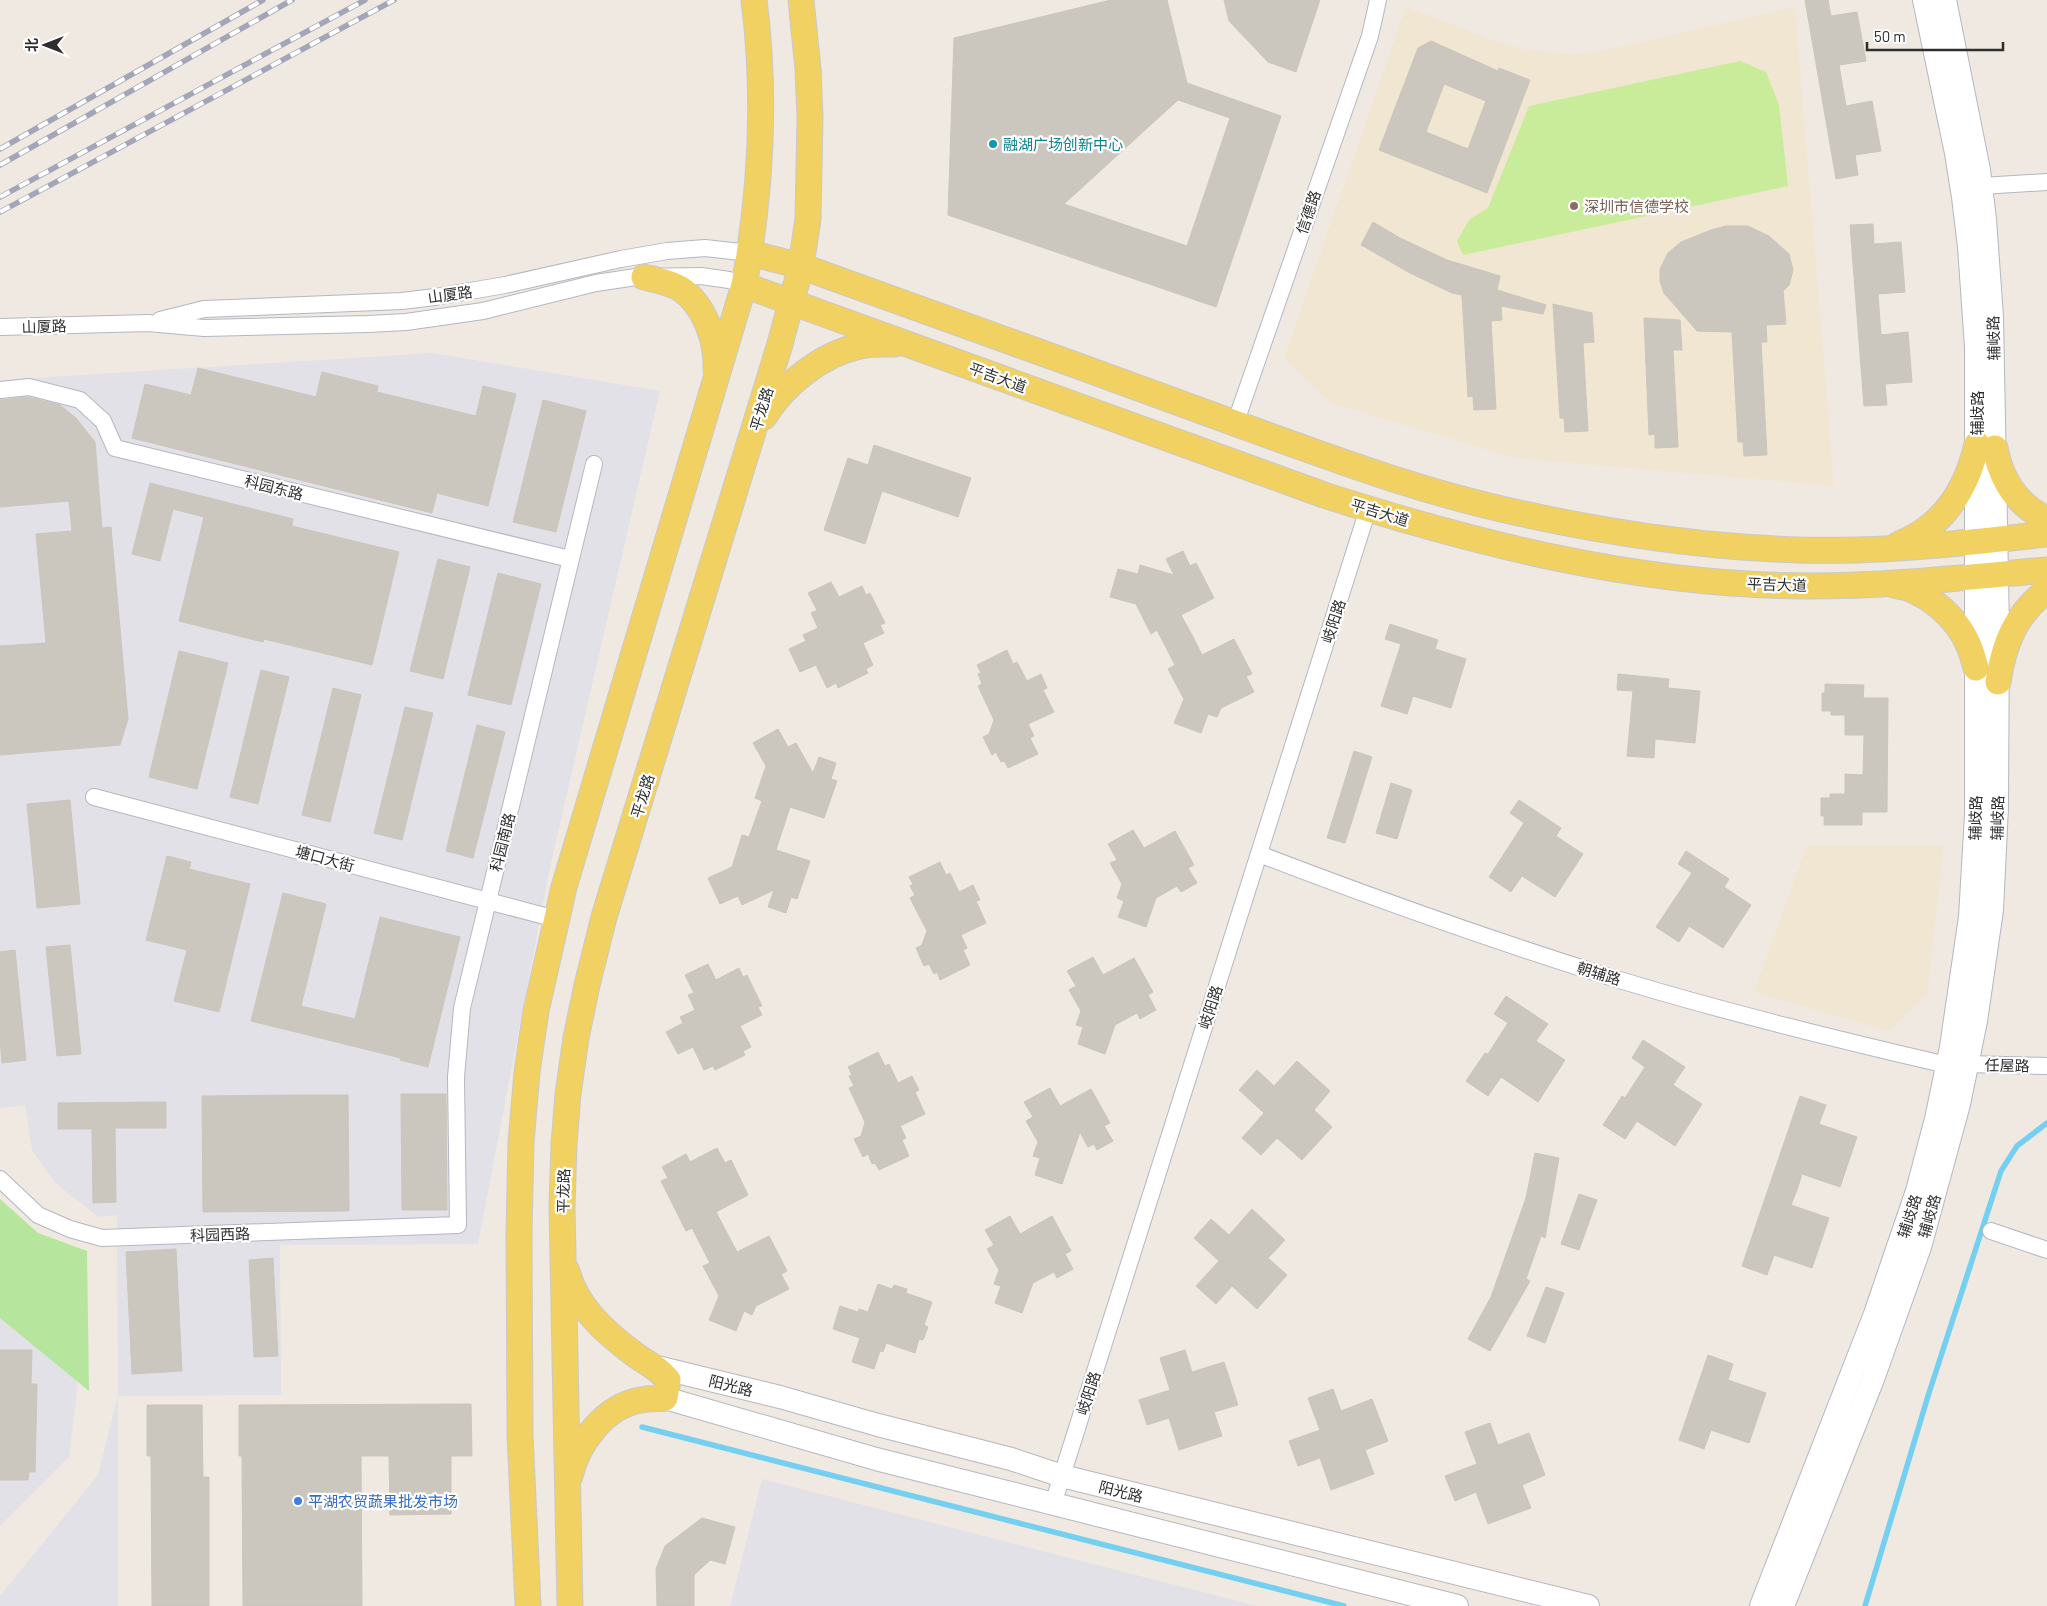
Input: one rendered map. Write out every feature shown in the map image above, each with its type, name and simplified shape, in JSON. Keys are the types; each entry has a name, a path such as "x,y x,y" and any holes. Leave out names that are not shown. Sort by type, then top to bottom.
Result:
{"main road":[{"path":"528,1606 520,1434 518,1333 521,1142 527,1072 536,1011 556,919 586,813 716,385 744,285 756,200 760,110 760,68 754,0"},
{"name":"平龙路","path":"570,1606 562,1251 563,1153 568,1094 576,1038 604,917 752,438 801,266 808,218 810,117 808,69 801,0"},
{"path":"750,253 801,266 1334,460 1456,498 1536,516 1696,542 1801,549 1881,549 2047,534"},
{"path":"644,277 681,289 693,301 713,337 716,358 716,385"},
{"name":"平吉大道","path":"744,285 1324,495 1474,539 1536,554 1658,575 1758,584 1808,586 1881,583 2047,570"},
{"path":"752,438 768,412 784,392 802,375 824,360 859,346 878,344 914,347"},
{"path":"1881,549 1912,539 1926,530 1943,514 1959,494 1986,446 1999,467 2006,484 2016,496 2028,508 2047,519"},
{"path":"1881,583 1899,586 1916,592 1945,612 1969,644 1976,668"},
{"path":"1998,682 2006,643 2014,626 2027,608 2047,590"},
{"path":"562,1251 567,1274 575,1293 586,1310 619,1342 637,1356 657,1367 668,1380 665,1398 641,1400 622,1406 606,1417 593,1430 580,1449 566,1490"}],"street":[{"name":"信德路","path":"1235,424 1370,36 1378,0"},
{"name":"辅歧路","path":"1924,0 1956,152 1969,247 1976,347 1986,446"},
{"name":"辅岐路","path":"1784,1606 1899,1312 1942,1174 1957,1065 1986,966 1992,910 1997,807 1998,682 1986,575 1986,446 1991,290 1981,186 1969,113 1945,0"},
{"path":"1981,186 2047,182"},
{"name":"山厦路","path":"148,323 204,309 402,301 435,297 667,251 705,248 750,253"},
{"name":"山厦路","path":"0,327 148,323 204,328 406,322 483,310 596,283 644,277 701,276 729,280 744,285"},
{"name":"科园东路","path":"0,390 29,387 80,400 103,421 115,448 570,560"},
{"name":"科园南路","path":"458,1225 456,1076 462,1008 594,464"},
{"name":"岐阳路","path":"1053,1504 1368,509"},
{"name":"辅歧路","path":"1761,1606 1872,1323 1897,1254 1922,1174 1936,1119 1957,1065 1970,917 1976,815 1976,668 1986,575"},
{"name":"塘口大街","path":"94,797 556,919"},
{"name":"朝辅路","path":"1259,854 1371,897 1599,974 1830,1038 1957,1065"},
{"name":"任屋路","path":"1957,1065 2047,1066"},
{"name":"科园西路","path":"0,1179 38,1215 70,1229 102,1238 458,1225"},
{"path":"1991,1232 2047,1250"},
{"name":"阳光路","path":"657,1367 780,1397 878,1425 1011,1459 1062,1476 1588,1606"},
{"name":"阳光路","path":"665,1398 876,1459 1457,1606"}],"shaded area":[{"name":"深圳市信德学校","path":"1406,7 1500,43 1523,49 1572,54 1597,52 1795,7 1834,486 1515,458 1331,403 1284,358"},
{"path":"433,353 660,391 550,867 478,1244 280,1245 281,1395 118,1396 118,1606 0,1606 0,1596 98,1475 118,1395 117,1215 99,1217 56,1184 32,1150 25,1105 0,1108 0,380"},
{"path":"1807,845 1944,845 1927,994 1889,1031 1754,992"},
{"path":"0,1297 79,1373 69,1457 0,1526"},
{"path":"762,1479 1257,1606 730,1606"}],"green space":[{"path":"1740,61 1766,72 1779,105 1788,186 1463,255 1457,241 1469,220 1488,208 1529,106"},
{"path":"0,1199 38,1233 87,1251 89,1391 0,1318"}],"building":[{"path":"1111,0 1167,0 1187,83 1281,116 1216,307 948,215 954,38","holes":["1178,100 1230,118 1187,246 1064,204"]},
{"path":"1224,0 1320,0 1296,72 1268,62 1229,21"},
{"path":"1805,0 1828,0 1831,16 1857,12 1866,61 1839,65 1846,106 1872,101 1881,151 1855,155 1858,175 1836,179"},
{"path":"1431,41 1498,71 1499,68 1530,80 1487,193 1379,150 1418,48","holes":["1444,84 1486,101 1468,149 1426,132"]},
{"path":"1373,222 1400,238 1447,260 1500,276 1497,290 1546,305 1543,314 1501,306 1502,320 1491,321 1496,409 1474,410 1473,396 1468,397 1462,295 1452,293 1410,273 1361,245"},
{"path":"1873,224 1874,244 1901,242 1905,292 1878,294 1881,335 1908,332 1912,382 1885,384 1887,405 1864,406 1850,225"},
{"path":"1726,226 1748,226 1769,236 1789,254 1793,270 1789,285 1783,291 1786,324 1766,325 1767,342 1761,342 1767,455 1744,456 1743,442 1738,442 1732,332 1697,331 1664,293 1660,281 1660,269 1668,253 1681,242"},
{"path":"1553,304 1592,313 1594,342 1583,343 1588,431 1565,432 1564,418 1560,418"},
{"path":"1644,318 1680,320 1682,350 1673,350 1678,447 1655,448 1655,434 1649,435"},
{"path":"198,368 316,397 322,372 378,386 377,392 476,416 483,386 516,394 488,506 437,493 432,513 132,438 145,384 191,395"},
{"path":"28,397 60,405 76,418 95,442 102,528 111,527 128,719 120,745 0,755 0,646 46,643 36,534 72,531 69,501 0,507 0,400"},
{"path":"543,400 586,411 556,532 513,522"},
{"path":"874,445 971,478 958,517 882,491 865,544 824,530 848,458 868,465"},
{"path":"150,483 293,519 292,526 399,552 372,665 264,639 263,642 179,621 204,517 173,509 160,561 132,554"},
{"path":"1183,551 1190,566 1196,563 1214,598 1181,615 1202,655 1234,639 1252,674 1246,676 1254,692 1221,708 1217,717 1208,714 1201,733 1174,723 1184,699 1168,669 1175,665 1157,630 1151,634 1136,604 1110,597 1118,569 1138,574 1140,565 1174,575 1166,559"},
{"path":"438,559 470,567 443,679 410,671"},
{"path":"498,573 541,584 511,705 468,695"},
{"path":"831,582 839,597 862,586 866,595 870,593 885,623 880,625 884,633 863,643 873,665 866,669 868,673 838,688 836,683 827,688 816,665 800,672 789,649 806,641 803,635 818,628 811,613 817,610 808,593"},
{"path":"1390,624 1438,640 1435,649 1466,659 1451,708 1413,696 1407,714 1381,706 1401,644 1385,639"},
{"path":"1007,650 1013,664 1017,662 1027,681 1041,674 1047,688 1043,690 1054,712 1028,724 1034,736 1030,738 1038,754 1008,768 1004,761 1001,762 996,752 992,755 983,737 989,734 994,720 978,686 982,684 978,674 981,673 977,665"},
{"path":"179,651 228,663 197,789 149,777"},
{"path":"261,670 289,677 258,804 230,797"},
{"path":"1618,674 1669,679 1668,688 1700,691 1695,743 1655,739 1654,758 1627,756 1633,691 1617,690"},
{"path":"1825,684 1864,685 1863,698 1888,698 1887,812 1862,812 1862,825 1824,825 1824,816 1821,816 1821,798 1830,798 1830,794 1845,794 1845,774 1863,775 1864,735 1845,735 1845,715 1831,715 1831,711 1822,711 1822,693 1825,693"},
{"path":"333,688 361,695 330,822 302,815"},
{"path":"405,707 433,713 402,840 374,833"},
{"path":"477,725 505,732 473,858 446,851"},
{"path":"778,729 788,747 796,743 813,773 819,757 836,763 831,779 837,781 824,818 790,807 776,850 810,861 797,899 791,897 786,913 768,907 774,890 742,905 738,896 720,904 708,878 732,867 742,835 749,837 762,801 755,798 766,766 753,743"},
{"path":"1354,751 1372,757 1345,843 1327,838"},
{"path":"1391,783 1412,790 1397,839 1376,833"},
{"path":"70,800 80,904 37,908 27,804"},
{"path":"1519,800 1561,828 1556,836 1583,854 1555,897 1522,876 1511,892 1489,877 1524,823 1510,813"},
{"path":"1133,830 1144,848 1175,831 1194,865 1188,868 1197,883 1181,892 1177,886 1156,898 1146,927 1118,917 1124,901 1117,898 1122,884 1110,863 1117,860 1108,844"},
{"path":"1686,851 1729,879 1724,887 1751,905 1723,948 1689,926 1679,942 1656,927 1692,873 1678,864"},
{"path":"167,856 191,862 189,869 250,884 219,1012 174,1001 187,950 146,940"},
{"path":"940,862 946,875 950,873 959,892 973,885 980,900 976,901 986,923 961,935 967,948 963,950 970,965 940,980 937,972 934,974 929,964 924,966 916,948 922,945 927,931 910,898 915,895 910,886 913,884 909,877"},
{"path":"283,893 326,904 301,1006 355,1019 380,917 460,937 428,1067 400,1060 401,1058 251,1021"},
{"path":"70,945 81,1054 57,1056 46,947"},
{"path":"15,950 26,1060 2,1063 0,1040 0,952"},
{"path":"1093,957 1103,975 1134,958 1153,992 1148,995 1156,1010 1140,1019 1137,1013 1115,1025 1105,1054 1078,1044 1083,1027 1076,1025 1081,1011 1069,990 1076,986 1067,971"},
{"path":"708,964 716,980 739,968 743,977 747,975 762,1006 758,1007 762,1015 740,1026 751,1047 743,1051 745,1055 715,1070 713,1066 704,1070 693,1047 678,1054 666,1032 683,1023 680,1017 695,1010 688,995 694,993 685,975"},
{"path":"1506,996 1548,1024 1536,1041 1565,1060 1538,1102 1501,1077 1488,1096 1466,1081 1485,1053 1488,1054 1508,1023 1494,1014"},
{"path":"1643,1040 1685,1067 1673,1085 1702,1104 1675,1146 1637,1121 1625,1139 1603,1125 1622,1096 1625,1098 1645,1067 1632,1058"},
{"path":"878,1052 885,1066 889,1064 898,1083 912,1076 919,1090 915,1092 925,1114 900,1126 906,1138 902,1140 909,1156 879,1170 875,1163 872,1164 868,1154 863,1157 854,1139 861,1136 865,1122 849,1088 854,1086 849,1076 852,1075 848,1067"},
{"path":"1297,1061 1330,1091 1314,1110 1332,1127 1302,1160 1277,1138 1261,1155 1242,1138 1264,1113 1239,1090 1257,1070 1274,1086"},
{"path":"1050,1088 1060,1106 1091,1089 1110,1123 1104,1126 1113,1141 1097,1150 1094,1144 1088,1147 1080,1132 1062,1184 1035,1175 1040,1158 1033,1156 1038,1142 1026,1121 1033,1117 1024,1102"},
{"path":"401,1094 446,1094 447,1210 402,1210"},
{"path":"348,1095 349,1211 203,1212 202,1096"},
{"path":"1800,1096 1826,1105 1819,1124 1857,1137 1840,1187 1802,1174 1791,1205 1829,1218 1812,1268 1774,1255 1767,1275 1742,1266"},
{"path":"166,1102 166,1128 115,1128 116,1202 93,1203 92,1129 58,1129 58,1103"},
{"path":"717,1148 725,1163 731,1160 748,1195 716,1212 737,1252 769,1236 787,1271 781,1274 789,1289 756,1306 752,1315 744,1311 736,1331 709,1320 719,1296 703,1266 710,1263 692,1228 686,1231 661,1181 668,1178 662,1167 686,1154 690,1162"},
{"path":"1535,1153 1559,1158 1545,1238 1541,1236 1526,1279 1530,1281 1490,1351 1468,1339 1491,1297 1526,1198"},
{"path":"1579,1194 1597,1200 1579,1250 1561,1244"},
{"path":"1252,1209 1285,1240 1268,1258 1287,1275 1257,1309 1232,1286 1216,1304 1196,1286 1219,1261 1194,1238 1211,1219 1229,1235"},
{"path":"1010,1216 1020,1234 1052,1216 1071,1251 1065,1254 1073,1269 1057,1278 1054,1272 1033,1283 1022,1313 995,1303 1001,1286 994,1284 999,1270 987,1249 994,1245 985,1230"},
{"path":"176,1249 182,1371 132,1374 126,1252"},
{"path":"273,1258 278,1356 254,1357 249,1260"},
{"path":"878,1284 892,1289 894,1285 907,1289 906,1293 932,1302 924,1325 928,1327 923,1340 919,1339 915,1353 886,1343 883,1352 880,1351 874,1369 852,1362 860,1338 833,1329 840,1306 858,1312 859,1309 868,1312"},
{"path":"1546,1287 1564,1293 1545,1343 1527,1336"},
{"path":"0,1350 32,1350 31,1384 37,1384 35,1472 29,1472 28,1480 0,1480"},
{"path":"1185,1350 1192,1372 1224,1362 1238,1405 1214,1412 1222,1436 1179,1450 1169,1418 1147,1425 1139,1400 1170,1390 1160,1358"},
{"path":"1708,1355 1733,1364 1728,1380 1766,1393 1749,1443 1711,1430 1704,1449 1679,1440"},
{"path":"1333,1389 1341,1411 1372,1399 1388,1441 1365,1450 1374,1474 1331,1490 1320,1458 1298,1466 1289,1441 1320,1430 1308,1398"},
{"path":"471,1404 472,1456 451,1456 451,1514 390,1515 389,1456 361,1456 362,1606 243,1606 242,1456 239,1456 239,1405"},
{"path":"147,1405 202,1405 203,1477 209,1477 209,1606 152,1606 151,1456 147,1456"},
{"path":"1490,1423 1498,1445 1529,1433 1545,1475 1522,1485 1531,1508 1488,1524 1476,1492 1455,1501 1445,1476 1477,1464 1465,1432"},
{"path":"702,1518 735,1527 725,1564 710,1560 694,1575 694,1606 657,1606 656,1569 665,1546"}],"waterway":[{"path":"1865,1606 1928,1396 2001,1171 2017,1146 2047,1123"},
{"path":"642,1427 1344,1606"}],"railway":[{"path":"0,149 263,0"},
{"path":"0,165 292,0"},
{"path":"0,197 365,0"},
{"path":"0,212 394,0"}],"place":[{"name":"融湖广场创新中心","path":"993,144"},
{"name":"深圳市信德学校","path":"1574,206"},
{"name":"平湖农贸蔬果批发市场","path":"298,1501"}]}
